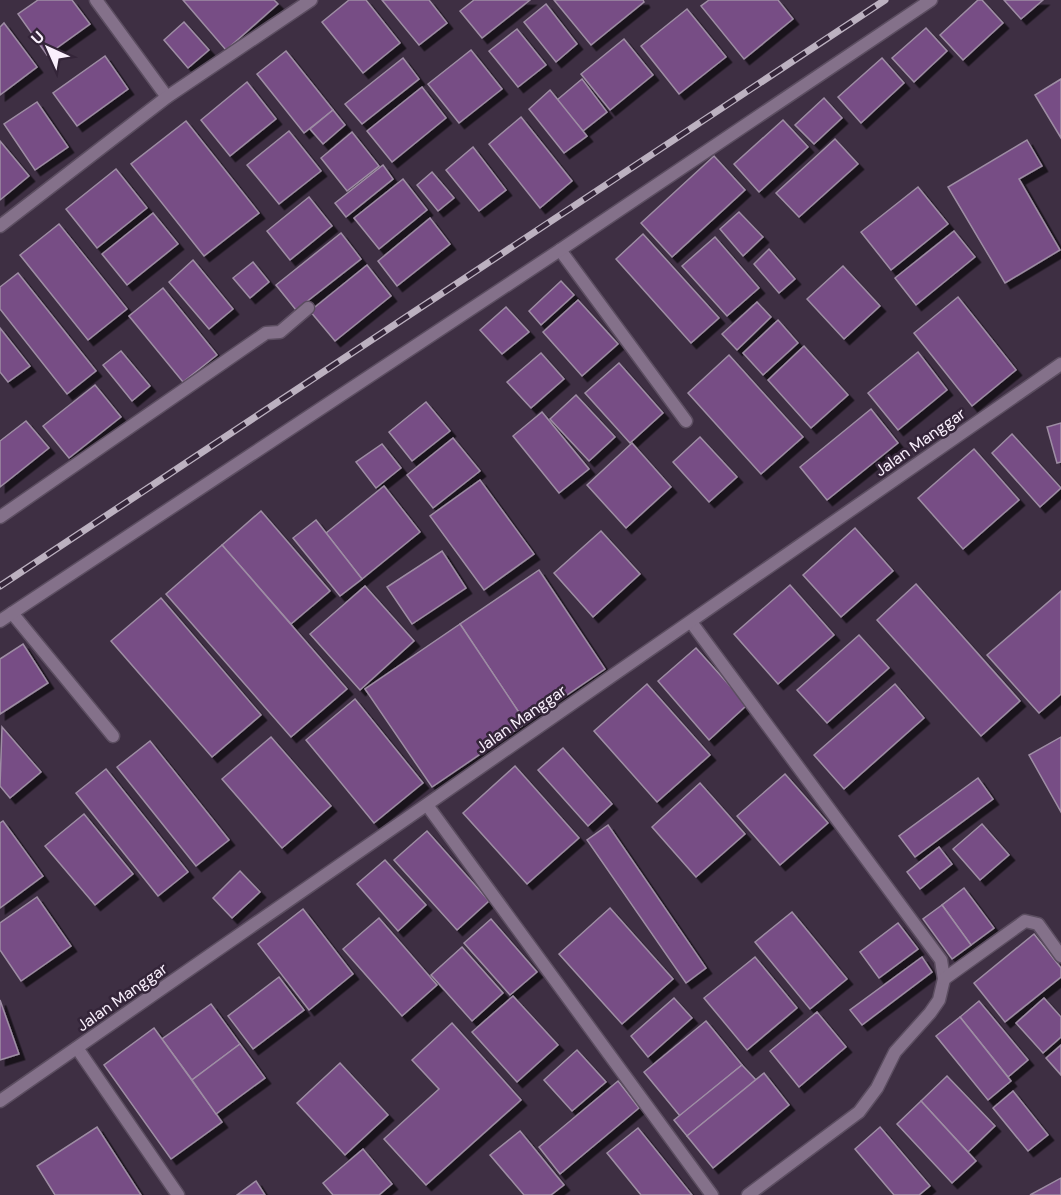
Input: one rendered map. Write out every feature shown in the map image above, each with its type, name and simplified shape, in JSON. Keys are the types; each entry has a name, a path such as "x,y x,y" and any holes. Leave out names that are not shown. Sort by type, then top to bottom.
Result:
{"street":[{"path":"96,0 167,97"},
{"path":"0,226 167,97 311,0"},
{"path":"0,621 560,250 931,0"},
{"path":"560,250 686,421"},
{"path":"0,517 266,333 280,332 308,308"},
{"name":"Jalan Manggar","path":"0,1101 1061,364"},
{"path":"12,613 113,736"},
{"path":"691,622 941,960 944,979 939,1000 930,1014 895,1052 877,1088 859,1113 748,1195"},
{"path":"427,805 712,1195"},
{"path":"944,979 1025,921 1038,924 1061,956"},
{"path":"77,1048 178,1195"}],"building":[{"path":"38,0 72,0 90,24 47,55 18,14"},
{"path":"183,0 274,0 278,4 226,50"},
{"path":"349,0 366,0 400,43 363,73 322,22"},
{"path":"382,0 429,0 447,23 419,45"},
{"path":"474,0 530,0 482,38 460,11"},
{"path":"554,0 643,0 644,2 591,45"},
{"path":"709,0 778,0 793,19 744,59 701,6"},
{"path":"978,0 982,0 1003,23 963,60 940,35"},
{"path":"1004,0 1043,0 1021,19"},
{"path":"546,4 577,44 556,62 524,22"},
{"path":"687,9 726,57 679,94 641,46"},
{"path":"184,22 209,50 188,68 164,40"},
{"path":"4,23 37,67 0,95 0,27"},
{"path":"926,28 947,51 914,82 892,58"},
{"path":"517,29 546,65 518,87 489,51"},
{"path":"624,39 653,75 610,110 581,74"},
{"path":"471,50 502,89 459,123 428,84"},
{"path":"286,51 333,110 304,133 257,74"},
{"path":"105,56 128,89 77,126 53,93"},
{"path":"403,58 419,79 362,124 345,104"},
{"path":"882,58 904,83 861,123 838,97"},
{"path":"582,79 607,112 583,131 557,100"},
{"path":"1061,79 1061,138 1035,95"},
{"path":"247,82 276,119 230,156 201,120"},
{"path":"422,87 446,118 392,162 367,131"},
{"path":"550,90 587,136 564,153 529,109"},
{"path":"824,98 842,118 814,144 795,125"},
{"path":"37,102 68,147 35,170 4,124"},
{"path":"333,110 345,125 323,144 310,129"},
{"path":"521,117 572,181 540,208 489,144"},
{"path":"783,120 808,147 759,192 734,164"},
{"path":"186,121 259,213 204,256 131,164"},
{"path":"289,131 321,171 279,204 247,165"},
{"path":"352,132 379,166 347,191 321,158"},
{"path":"835,139 858,164 799,217 776,193"},
{"path":"1027,140 1042,166 1019,179 1060,250 1005,283 948,187"},
{"path":"0,141 29,176 0,200"},
{"path":"473,147 506,190 479,211 446,170"},
{"path":"714,156 745,190 672,257 641,223"},
{"path":"383,165 393,179 346,217 335,203"},
{"path":"116,169 147,208 97,248 66,209"},
{"path":"432,172 454,198 438,211 417,185"},
{"path":"403,179 427,210 379,249 354,218"},
{"path":"918,187 948,224 891,270 861,232"},
{"path":"309,197 332,226 290,260 267,231"},
{"path":"739,212 763,237 743,256 720,229"},
{"path":"153,213 178,244 127,285 102,254"},
{"path":"430,218 450,244 397,286 378,261"},
{"path":"59,224 127,309 88,340 20,255"},
{"path":"954,231 975,257 916,305 895,278"},
{"path":"341,233 361,259 296,310 276,285"},
{"path":"643,234 719,318 691,343 616,259"},
{"path":"715,237 759,288 727,316 682,266"},
{"path":"769,249 795,279 779,293 754,264"},
{"path":"193,260 233,309 209,329 169,282"},
{"path":"253,262 269,282 250,298 233,278"},
{"path":"367,265 391,296 335,341 310,311"},
{"path":"843,266 880,306 844,339 807,299"},
{"path":"18,273 96,371 67,394 0,309 0,287"},
{"path":"561,281 574,295 541,325 529,311"},
{"path":"163,288 217,355 183,382 129,316"},
{"path":"958,297 1016,370 972,406 914,333"},
{"path":"578,300 618,344 582,376 543,332"},
{"path":"757,302 771,317 737,350 722,334"},
{"path":"506,307 529,332 502,354 480,330"},
{"path":"778,320 798,343 763,375 743,353"},
{"path":"0,328 30,366 8,382 0,372"},
{"path":"804,346 848,395 811,428 768,380"},
{"path":"121,351 150,386 132,401 103,365"},
{"path":"918,352 947,390 898,430 868,393"},
{"path":"541,353 564,379 531,408 507,382"},
{"path":"729,355 803,437 761,474 688,393"},
{"path":"619,363 663,413 630,443 585,393"},
{"path":"95,385 121,417 69,458 43,426"},
{"path":"576,395 615,437 589,461 550,419"},
{"path":"426,402 450,431 412,461 389,432"},
{"path":"871,409 898,443 827,500 800,467"},
{"path":"542,412 589,469 559,493 513,436"},
{"path":"26,421 49,448 0,487 0,441"},
{"path":"1061,423 1061,462 1057,463 1047,427"},
{"path":"1012,434 1061,488 1040,507 992,453"},
{"path":"700,437 737,477 709,502 673,462"},
{"path":"453,438 480,471 433,508 407,475"},
{"path":"632,443 671,487 626,528 587,485"},
{"path":"382,444 401,468 376,488 356,462"},
{"path":"974,449 1019,500 963,549 918,498"},
{"path":"480,480 534,554 484,590 430,516"},
{"path":"384,486 420,532 362,579 326,533"},
{"path":"261,511 330,591 291,624 222,545"},
{"path":"316,520 362,579 340,596 293,538"},
{"path":"855,528 893,571 841,617 803,575"},
{"path":"601,531 640,574 593,617 554,573"},
{"path":"222,545 347,689 291,737 166,594"},
{"path":"442,551 466,588 412,624 387,587"},
{"path":"539,570 605,669 526,723 460,624"},
{"path":"916,584 1020,701 981,736 877,620"},
{"path":"790,585 834,635 778,684 734,634"},
{"path":"365,586 414,641 360,690 310,634"},
{"path":"1061,591 1061,694 1039,713 987,655"},
{"path":"161,598 261,715 212,757 111,641"},
{"path":"460,624 526,723 432,787 365,689"},
{"path":"859,635 889,668 827,723 797,690"},
{"path":"23,644 48,683 0,714 0,659"},
{"path":"696,648 747,705 709,740 658,681"},
{"path":"647,684 710,755 657,802 594,731"},
{"path":"895,684 924,718 844,789 814,755"},
{"path":"355,699 423,783 374,823 306,740"},
{"path":"2,727 41,772 10,798 0,786"},
{"path":"271,737 331,806 282,848 222,779"},
{"path":"1061,737 1061,812 1029,755"},
{"path":"150,741 229,840 196,866 117,767"},
{"path":"563,748 612,804 588,826 538,770"},
{"path":"515,766 579,838 527,884 463,813"},
{"path":"106,769 188,872 158,896 76,793"},
{"path":"785,774 828,823 780,865 737,816"},
{"path":"978,778 993,799 915,857 899,836"},
{"path":"700,783 745,834 696,877 652,827"},
{"path":"84,814 133,874 95,905 45,846"},
{"path":"3,821 43,876 0,908 0,823"},
{"path":"982,824 1009,855 980,880 953,849"},
{"path":"608,825 706,968 686,983 587,840"},
{"path":"427,831 489,901 457,930 394,860"},
{"path":"939,847 952,864 920,889 907,872"},
{"path":"385,860 426,905 398,931 357,884"},
{"path":"240,871 260,892 232,918 213,898"},
{"path":"964,888 994,928 971,945 942,905"},
{"path":"37,897 71,946 21,981 0,950 0,923"},
{"path":"942,905 971,945 952,959 923,919"},
{"path":"610,908 673,979 622,1024 559,954"},
{"path":"303,909 353,974 309,1010 258,944"},
{"path":"792,912 847,979 810,1009 755,942"},
{"path":"379,918 437,985 402,1016 343,949"},
{"path":"491,919 537,972 510,995 464,943"},
{"path":"898,923 918,949 879,978 860,952"},
{"path":"1034,934 1061,968 1061,977 1005,1022 974,983"},
{"path":"462,947 503,993 472,1021 431,975"},
{"path":"755,957 797,1008 747,1050 704,998"},
{"path":"922,957 932,972 862,1025 850,1010"},
{"path":"279,977 304,1010 253,1049 228,1016"},
{"path":"513,996 558,1045 517,1082 472,1032"},
{"path":"674,998 692,1018 648,1057 631,1036"},
{"path":"1044,998 1061,1017 1061,1037 1043,1053 1016,1023"},
{"path":"0,1000 19,1054 0,1060"},
{"path":"979,1001 1028,1060 1008,1077 960,1017"},
{"path":"211,1004 240,1044 192,1080 162,1039"},
{"path":"817,1012 846,1047 799,1087 770,1051"},
{"path":"960,1017 1011,1081 988,1100 936,1036"},
{"path":"706,1021 742,1065 680,1116 644,1072"},
{"path":"452,1023 521,1100 426,1185 384,1139 439,1089 412,1060"},
{"path":"154,1028 222,1122 171,1159 104,1065"},
{"path":"240,1044 265,1078 216,1114 192,1080"},
{"path":"1061,1045 1061,1075 1046,1058"},
{"path":"577,1050 606,1082 572,1111 544,1080"},
{"path":"340,1063 388,1115 345,1155 297,1103"},
{"path":"742,1065 756,1080 687,1136 674,1120"},
{"path":"764,1073 789,1105 713,1168 687,1136"},
{"path":"947,1076 995,1126 968,1152 921,1101"},
{"path":"618,1081 639,1108 560,1174 539,1147"},
{"path":"1013,1091 1048,1135 1028,1151 993,1108"},
{"path":"921,1101 976,1161 952,1183 897,1124"},
{"path":"97,1127 141,1195 55,1195 37,1166"},
{"path":"880,1127 930,1186 919,1195 894,1195 855,1149"},
{"path":"638,1128 692,1195 641,1195 607,1153"},
{"path":"520,1131 564,1185 551,1195 524,1195 490,1155"},
{"path":"363,1149 392,1184 379,1195 333,1195 323,1183"},
{"path":"1061,1178 1061,1195 1030,1195"},
{"path":"256,1181 265,1195 237,1195"}],"railway":[{"path":"0,586 885,0"}]}
